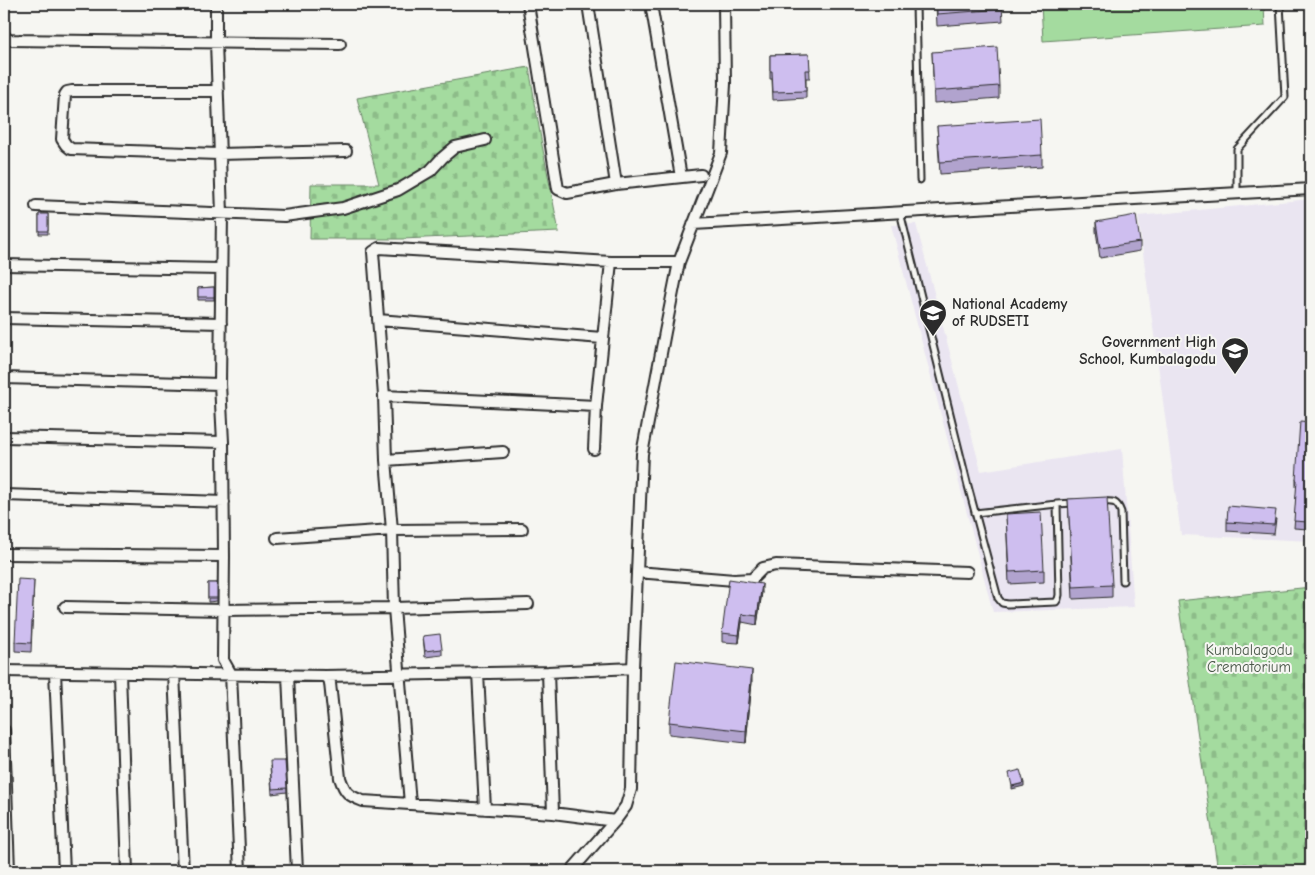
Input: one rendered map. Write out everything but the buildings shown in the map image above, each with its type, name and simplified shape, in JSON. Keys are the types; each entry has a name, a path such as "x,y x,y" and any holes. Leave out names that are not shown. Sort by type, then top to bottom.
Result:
{"street":[{"path":"216,4 222,214 220,384 224,502 223,660 231,674 240,871"},
{"path":"528,4 558,189 567,193 616,184 701,175"},
{"path":"588,4 616,184"},
{"path":"651,4 681,177"},
{"path":"571,871 626,806 631,789 633,668 642,454 679,262 721,153 725,84 724,4"},
{"path":"4,35 8,40 340,44"},
{"path":"218,91 67,92 64,96 62,139 71,149 220,154 346,151"},
{"path":"36,206 284,216 343,208 398,190 430,172 455,147 485,140"},
{"path":"694,224 1311,189"},
{"path":"410,804 394,608 392,530 373,252 379,248 611,262 679,262"},
{"path":"594,449 602,338 611,262"},
{"path":"4,265 222,268"},
{"path":"4,318 221,323"},
{"path":"378,320 602,338"},
{"path":"4,378 220,384"},
{"path":"384,396 596,406"},
{"path":"4,437 223,442"},
{"path":"386,460 503,452"},
{"path":"4,495 224,502"},
{"path":"277,538 392,530 522,530"},
{"path":"4,554 224,556"},
{"path":"637,572 734,580 752,579 763,568 776,565 967,572"},
{"path":"65,607 224,610 528,604"},
{"path":"4,671 324,676 548,672 633,668"},
{"path":"55,672 64,871"},
{"path":"548,672 553,813"},
{"path":"120,673 127,871"},
{"path":"174,673 183,871"},
{"path":"478,673 485,809"},
{"path":"288,675 297,871"},
{"path":"324,676 329,679 330,684 340,778 343,789 350,796 363,801 553,813 615,820"},
{"path":"4,730 9,871"}],"lane":[{"path":"916,4 920,180"},
{"path":"1237,193 1237,149 1285,97 1280,4"},
{"path":"900,212 975,513 998,598 1002,603 1056,602 1058,599 1056,504"},
{"path":"1094,502 1112,501 1118,505 1121,512 1123,582"},
{"path":"975,513 1075,503"}],"shaded area":[{"name":"Government High School, Kumbalagodu","path":"1311,199 1311,541 1181,535 1138,216"},
{"name":"National Academy of RUDSETI","path":"916,224 981,471 1122,449 1134,607 993,612 891,225"}],"green space":[{"path":"1041,4 1264,4 1265,26 1043,41"},
{"path":"529,67 559,232 402,239 310,239 311,184 379,184 357,98"},
{"name":"Kumbalagodu Crematorium","path":"1311,587 1311,871 1218,871 1178,601"}],"place":[{"name":"National Academy of RUDSETI","path":"933,337"},
{"name":"Government High School, Kumbalagodu","path":"1235,375"}]}
